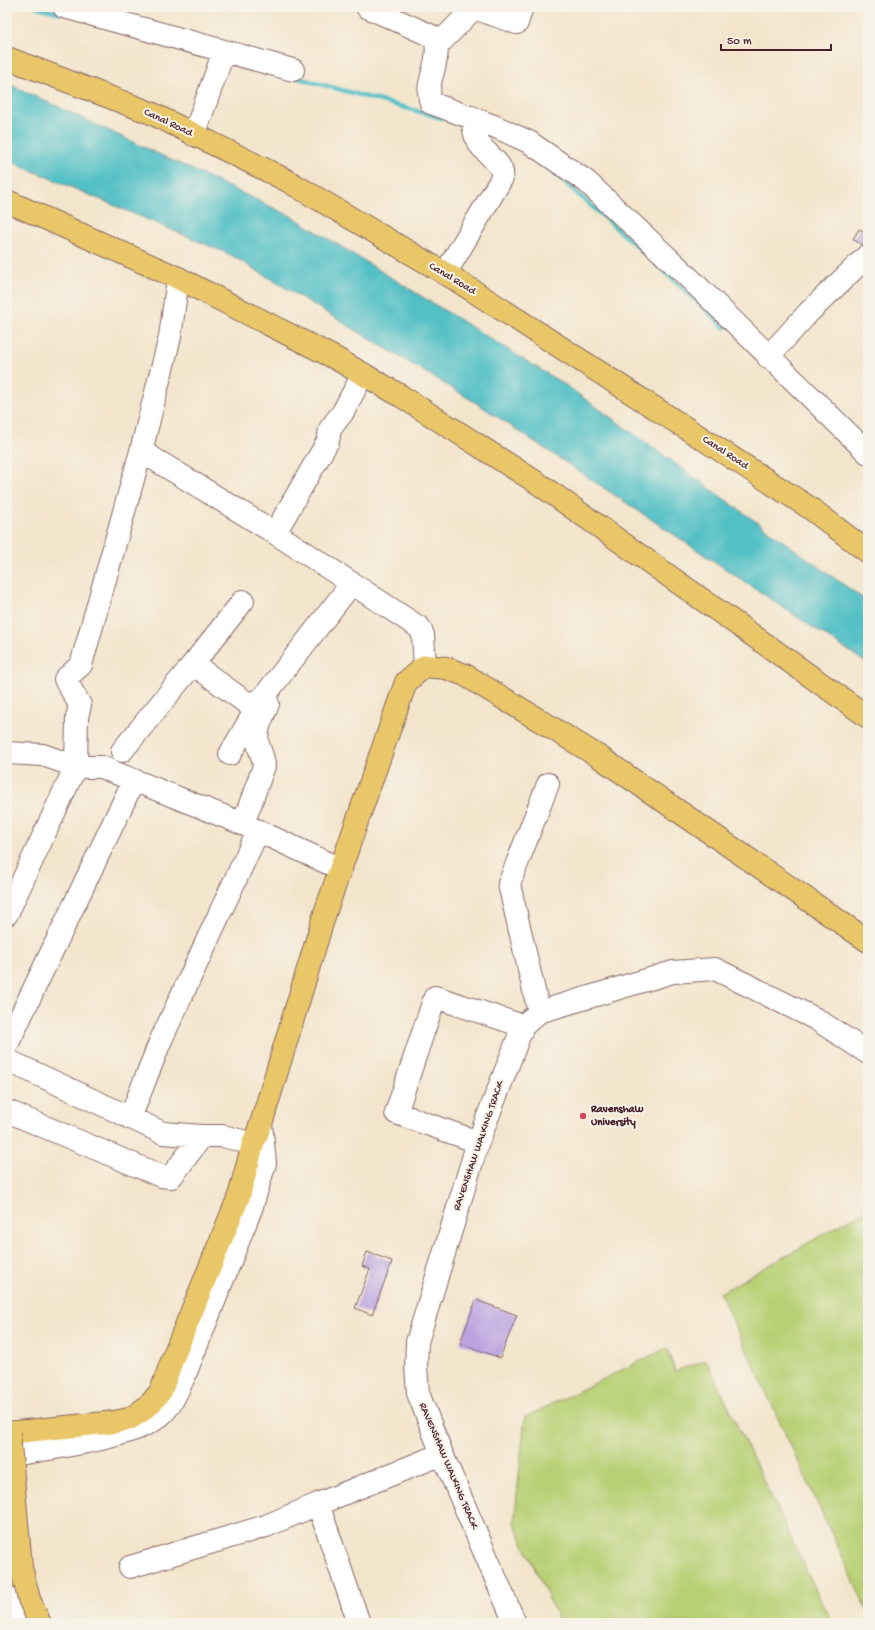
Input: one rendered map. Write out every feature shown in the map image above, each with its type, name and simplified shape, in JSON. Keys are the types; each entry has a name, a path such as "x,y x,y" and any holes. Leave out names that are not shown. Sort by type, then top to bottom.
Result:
{"main road":[{"name":"Canal Road","path":"7,58 151,113 286,180 453,278 810,508 868,552"},
{"path":"7,201 178,278 335,358 363,374 539,484 868,717"},
{"path":"40,1623 29,1598 21,1567 8,1433 115,1422 129,1419 151,1403 161,1391 174,1355 239,1196 324,918 406,682 426,666 446,668 465,675 598,756 868,941"}],"street":[{"path":"64,7 293,70"},
{"path":"368,7 434,37 438,45 438,53 428,96 431,103 472,117 529,142 586,181 685,274 768,357 846,430 868,453"},
{"path":"438,45 474,8 517,23 522,7"},
{"path":"194,135 224,51"},
{"path":"444,274 502,178 503,173 500,165 478,142 474,133 472,117"},
{"path":"768,357 809,312 868,255"},
{"path":"7,914 76,766 77,717 80,705 65,679 81,665 141,451 170,338 178,278"},
{"path":"274,532 328,441 330,429 343,412 363,374"},
{"path":"141,451 274,532 420,628 424,635 426,666"},
{"path":"230,754 262,699 352,583"},
{"path":"122,751 243,602"},
{"path":"193,664 248,704 262,699"},
{"path":"130,1118 160,1042 250,828 264,766 264,760 258,744 257,731 268,704 262,699"},
{"path":"7,753 43,756 76,766 101,767 250,828 341,869"},
{"path":"7,1045 134,780"},
{"path":"539,1012 509,884 548,784"},
{"name":"RAVENSHAW WALKING TRACK","path":"514,1623 442,1454 418,1392 416,1367 417,1342 478,1142 523,1026 539,1012 672,972 715,969 816,1019 868,1053"},
{"path":"478,1142 396,1113 435,997 523,1026"},
{"path":"7,1060 163,1133 202,1136 257,1134 265,1163 251,1209 184,1377 174,1398 162,1414 151,1423 127,1433 7,1456"},
{"path":"7,1111 160,1176 171,1177 202,1136"},
{"path":"130,1567 266,1526 442,1454"},
{"path":"318,1504 359,1623"}],"green space":[{"path":"868,1209 868,1612 720,1293"},
{"path":"667,1348 675,1371 706,1360 830,1620 823,1623 560,1623 514,1523 525,1417"}],"water":[{"path":"7,83 293,217 567,386 868,602 868,664 478,404 231,255 7,160"}],"building":[{"path":"859,229 868,234 868,243 862,245 853,239"},
{"path":"367,1252 392,1261 372,1315 355,1308 370,1269 362,1266"},
{"path":"476,1300 517,1315 500,1358 460,1343"}],"waterway":[{"path":"38,7 60,13"},
{"path":"295,77 442,118"},
{"path":"550,169 651,259 725,328"},
{"path":"860,459 868,468"}],"place":[{"name":"Ravenshaw University","path":"583,1116"}]}
